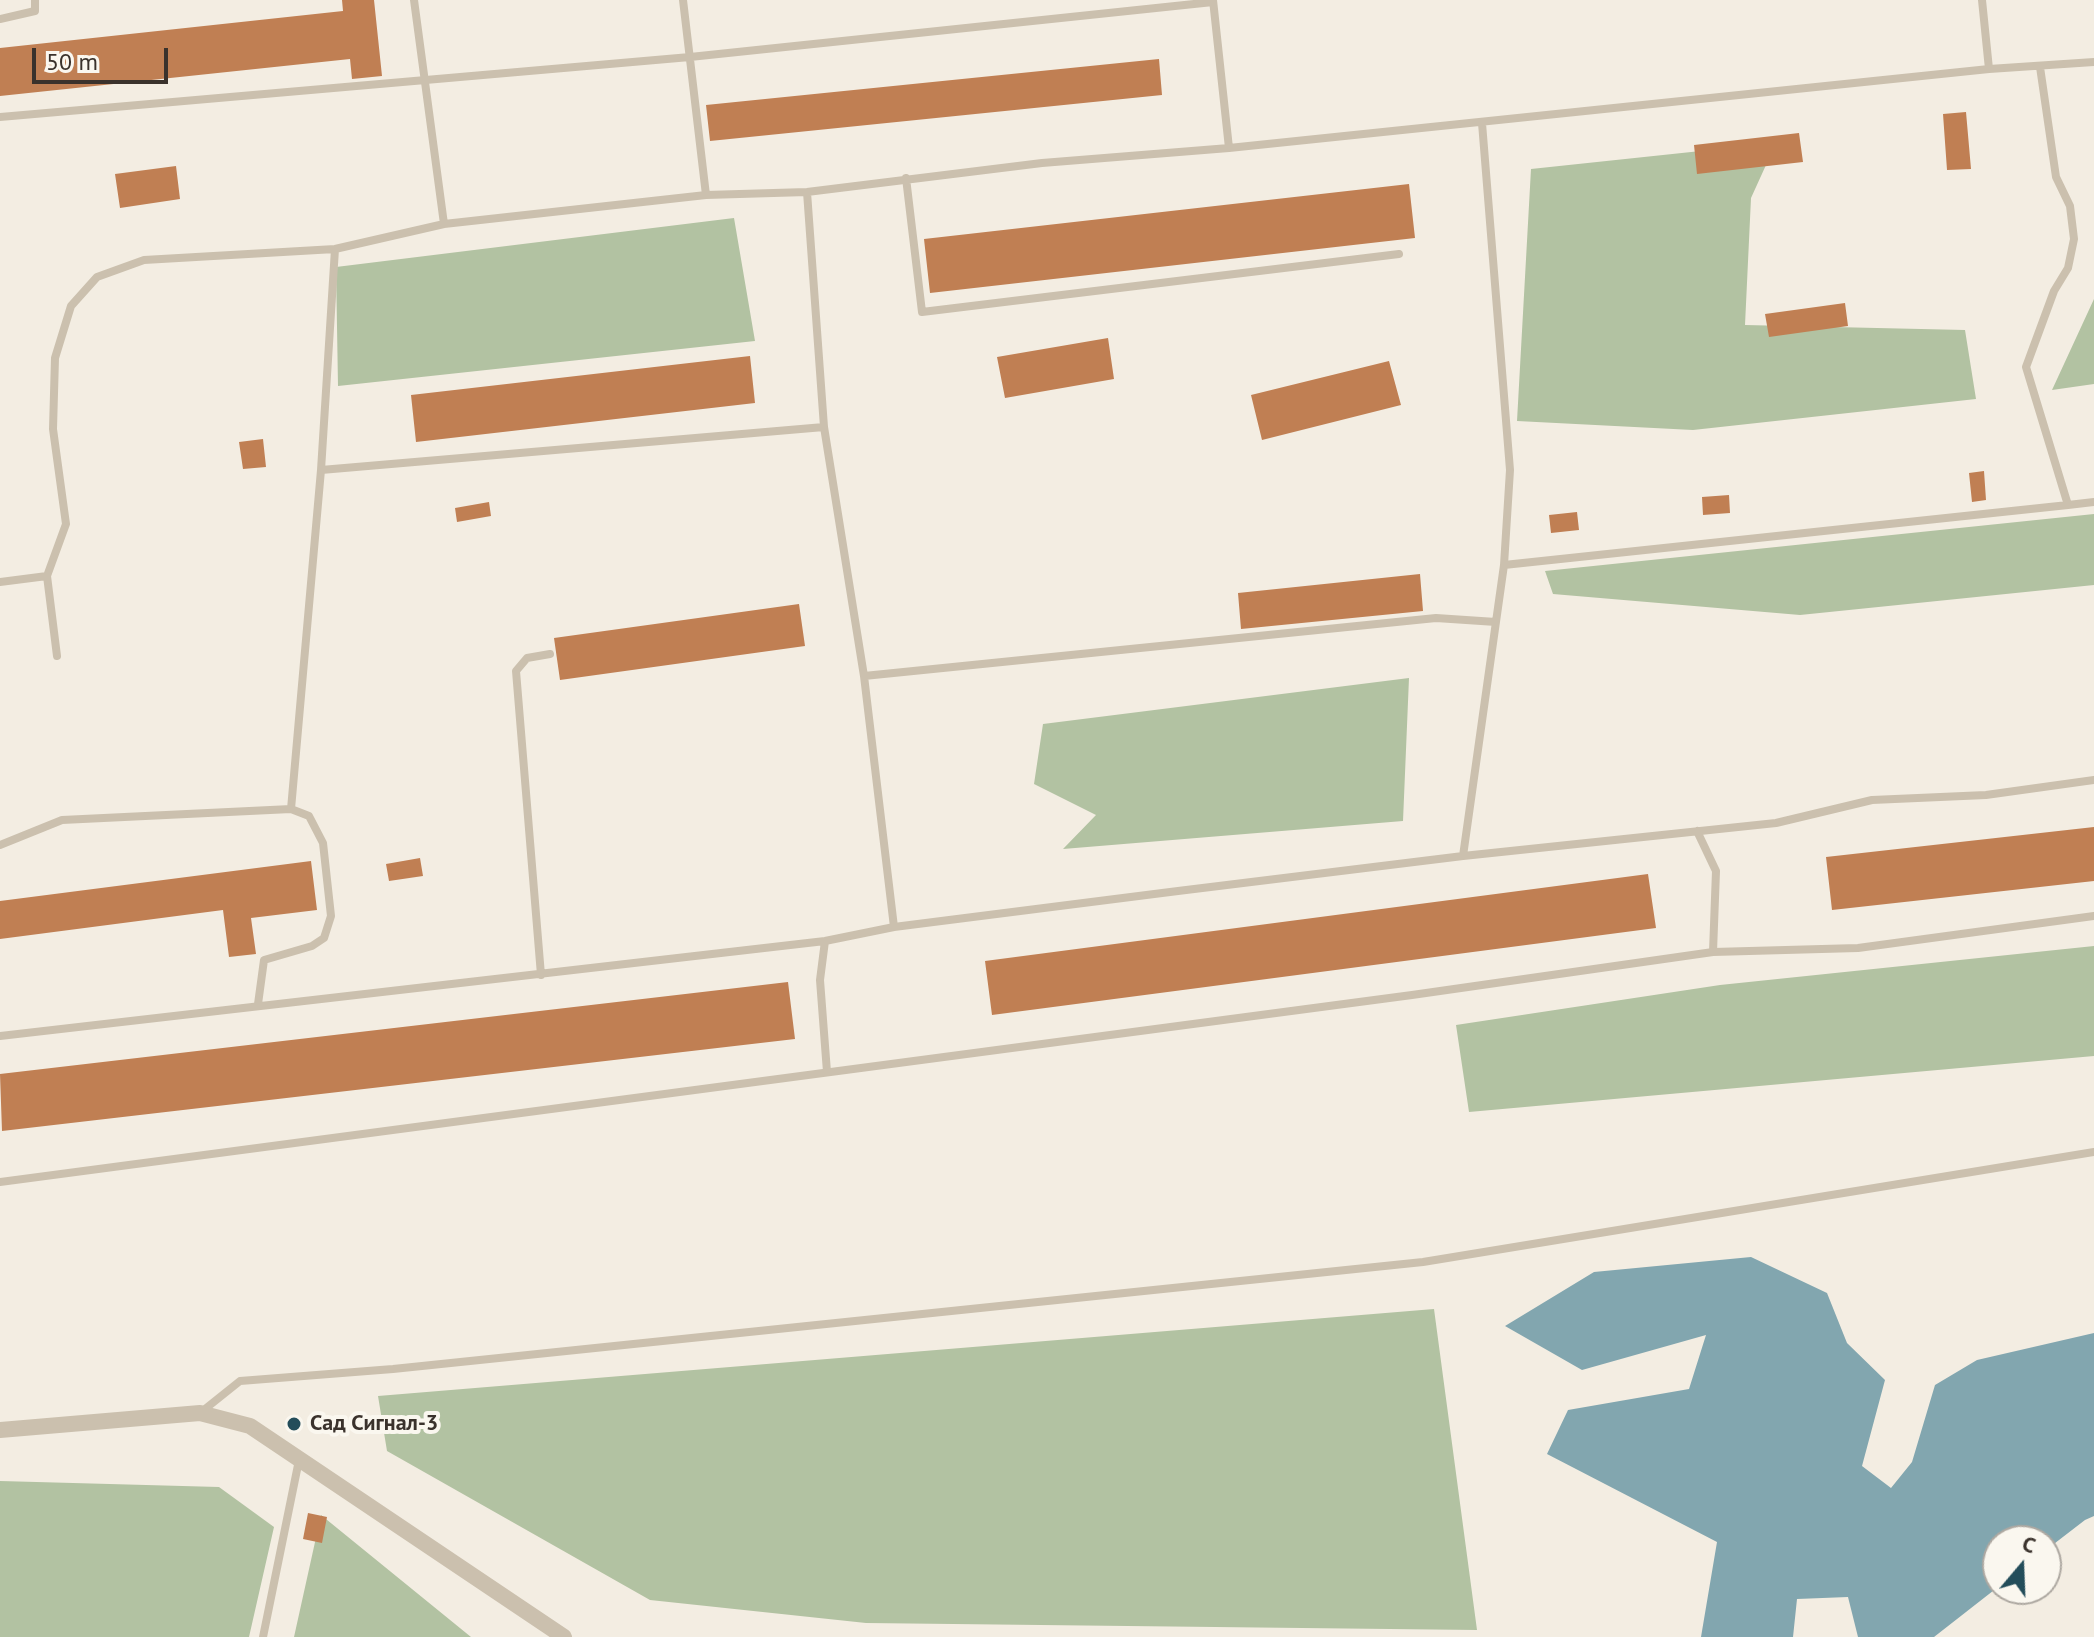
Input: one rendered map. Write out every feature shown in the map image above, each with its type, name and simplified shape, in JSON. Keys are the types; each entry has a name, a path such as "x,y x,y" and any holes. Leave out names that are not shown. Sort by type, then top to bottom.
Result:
{"street":[{"path":"0,1430 200,1413 250,1426 564,1637"}],"lane":[{"path":"0,19 35,11 35,0"},
{"path":"414,0 444,224"},
{"path":"683,0 706,195"},
{"path":"1982,0 1989,69"},
{"path":"0,117 690,57 1213,1 1229,148"},
{"path":"57,656 47,576 66,524 53,429 55,358 71,306 97,277 144,260 335,249 444,224 706,195 807,192 1042,163 1482,123 1989,69 2094,62"},
{"path":"2040,67 2056,177 2070,206 2074,239 2068,268 2054,291 2026,367 2068,505"},
{"path":"1463,856 1504,565 1510,470 1482,123"},
{"path":"906,178 922,312 1399,254"},
{"path":"807,192 824,427 864,676 894,927"},
{"path":"291,809 321,470 335,249"},
{"path":"321,470 824,427"},
{"path":"1504,565 2094,502"},
{"path":"0,582 47,576"},
{"path":"864,676 1436,618 1496,622"},
{"path":"541,975 516,671 527,658 550,654"},
{"path":"0,1036 825,941 894,927 1463,856 1776,823 1872,800 1986,795 2094,780"},
{"path":"0,845 62,820 291,809 309,816 323,843 331,916 324,938 312,946 264,960 258,1004"},
{"path":"1697,831 1716,871 1713,952"},
{"path":"0,1182 1412,995 1713,952 1858,948 2094,916"},
{"path":"825,941 820,980 827,1072"},
{"path":"200,1413 240,1381 440,1364 1423,1262 2094,1152"},
{"path":"263,1637 299,1460"}],"green space":[{"path":"1776,143 1751,198 1745,325 1965,330 1976,399 1693,430 1517,421 1531,169"},
{"path":"734,218 755,341 338,386 336,267"},
{"path":"2094,299 2094,384 2052,390"},
{"path":"2094,514 2094,585 1800,615 1553,594 1545,571"},
{"path":"1409,678 1403,821 1063,849 1096,815 1034,784 1043,724"},
{"path":"2094,946 2094,1056 1469,1112 1456,1025 1720,985"},
{"path":"1434,1309 1477,1630 866,1623 650,1600 387,1451 378,1396"},
{"path":"0,1481 219,1487 274,1527 249,1637 0,1637"},
{"path":"321,1515 471,1637 294,1637"}],"water":[{"path":"1751,1257 1827,1293 1847,1343 1885,1380 1862,1466 1891,1488 1912,1462 1935,1385 1977,1360 2094,1333 2094,1516 2062,1538 2062,1525 1982,1525 1982,1600 1934,1637 1858,1637 1848,1597 1797,1599 1793,1637 1701,1637 1717,1542 1547,1454 1568,1410 1689,1389 1706,1335 1582,1370 1505,1326 1594,1272"}],"building":[{"path":"342,0 374,0 382,76 352,79 350,59 0,96 0,48 343,11"},
{"path":"1159,59 1162,95 710,141 706,105"},
{"path":"1966,112 1971,169 1947,170 1943,114"},
{"path":"1799,133 1803,162 1697,174 1694,145"},
{"path":"176,166 180,199 120,208 115,174"},
{"path":"1409,184 1415,238 930,293 924,239"},
{"path":"1845,303 1848,326 1769,337 1765,314"},
{"path":"1108,338 1114,379 1005,398 997,357"},
{"path":"750,356 755,403 416,442 411,395"},
{"path":"1389,361 1401,405 1262,440 1251,395"},
{"path":"263,439 266,467 243,469 239,442"},
{"path":"1984,471 1986,500 1972,502 1969,473"},
{"path":"1729,495 1730,513 1703,515 1702,497"},
{"path":"489,502 491,516 457,522 455,508"},
{"path":"1577,512 1579,530 1551,533 1549,515"},
{"path":"1420,574 1423,611 1241,629 1238,593"},
{"path":"799,604 805,646 560,680 554,638"},
{"path":"2094,827 2094,881 1832,910 1826,857"},
{"path":"420,858 423,876 389,881 386,864"},
{"path":"311,861 317,910 251,918 256,954 229,957 223,910 0,939 0,901"},
{"path":"1648,874 1656,928 992,1015 985,961"},
{"path":"788,982 795,1039 2,1131 0,1074"},
{"path":"308,1513 327,1517 322,1543 303,1539"}],"place":[{"name":"Сад Сигнал-3","path":"294,1424"}]}
